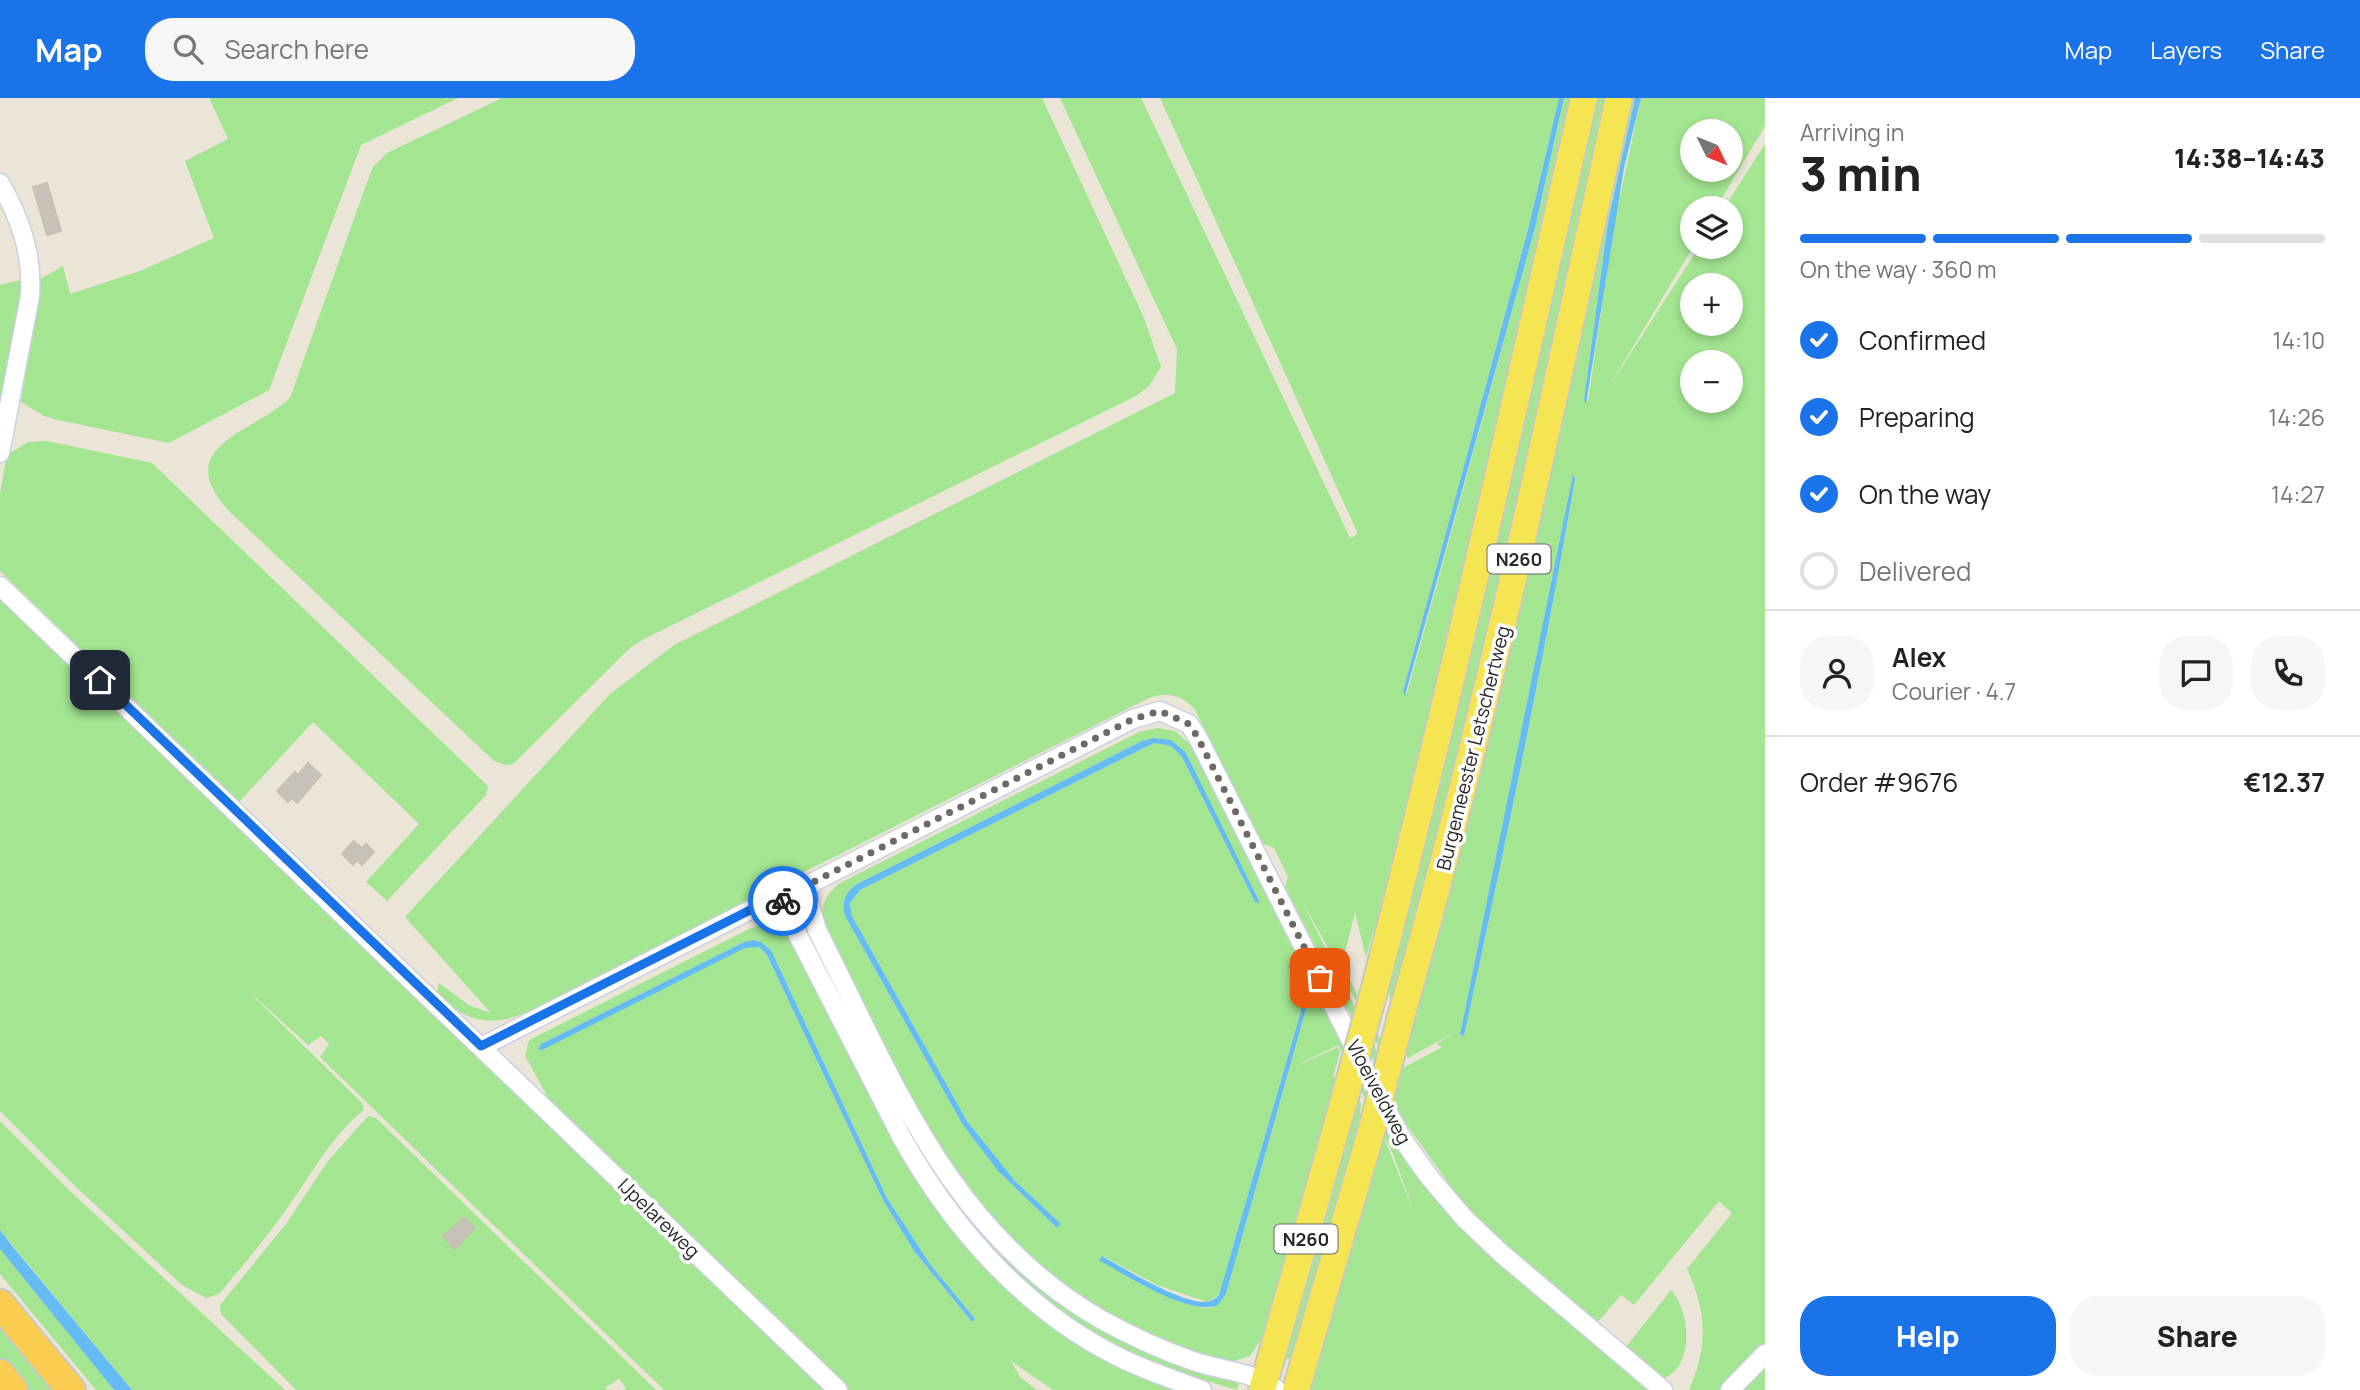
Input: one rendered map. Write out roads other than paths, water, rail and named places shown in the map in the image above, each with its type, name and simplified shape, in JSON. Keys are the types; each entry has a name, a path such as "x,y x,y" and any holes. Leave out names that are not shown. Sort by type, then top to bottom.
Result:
{"highway":[{"path":"0,1304 72,1390"},
{"path":"0,1374 13,1390"}],"main road":[{"name":"Burgemeester Letschertweg","path":"1268,1387 1413,842 1584,98"},
{"name":"Burgemeester Letschertweg","path":"1296,1390 1448,854 1517,567 1619,98"}],"street":[{"path":"0,183 22,229 31,262 32,278 0,453"},
{"name":"IJpelareweg","path":"0,586 838,1390"},
{"name":"Vloeiveldweg","path":"786,901 790,894 1143,714 1160,711 1189,724 1378,1094 1410,1149 1465,1219 1502,1254 1662,1390"},
{"path":"812,883 807,894 817,930 919,1130 956,1189 991,1232 1020,1262 1051,1287 1074,1304 1125,1333 1268,1387"},
{"path":"481,1046 764,903 786,901 787,910 799,937 902,1138 925,1177 962,1229 1002,1272 1078,1334 1126,1361 1202,1390"},
{"path":"1730,1390 1765,1354"}],"water":[{"path":"1559,98 1564,98 1535,228 1405,696 1403,691 1529,226"},
{"path":"1635,98 1641,98 1624,168 1586,404 1584,400 1608,222"},
{"path":"1573,474 1575,479 1563,549 1464,1036 1460,1035"},
{"path":"1153,738 1171,740 1186,753 1260,903 1255,902 1182,757 1171,746 1154,743 860,890 850,903 852,916 967,1121 1015,1181 1061,1224 1057,1228 998,1171 963,1125 845,916 844,902 849,891 857,884 1142,741"},
{"path":"744,942 761,942 771,950 887,1198 930,1264 975,1319 972,1322 914,1251 883,1200 767,955 759,947 745,948 542,1050 538,1049 541,1044"},
{"path":"1290,962 1305,989 1306,1009 1226,1294 1218,1305 1206,1307 1175,1300 1099,1260 1102,1256 1152,1284 1193,1300 1204,1302 1219,1295 1301,1011 1300,991 1288,966"},
{"path":"0,1230 132,1390 114,1390 0,1249"}]}
